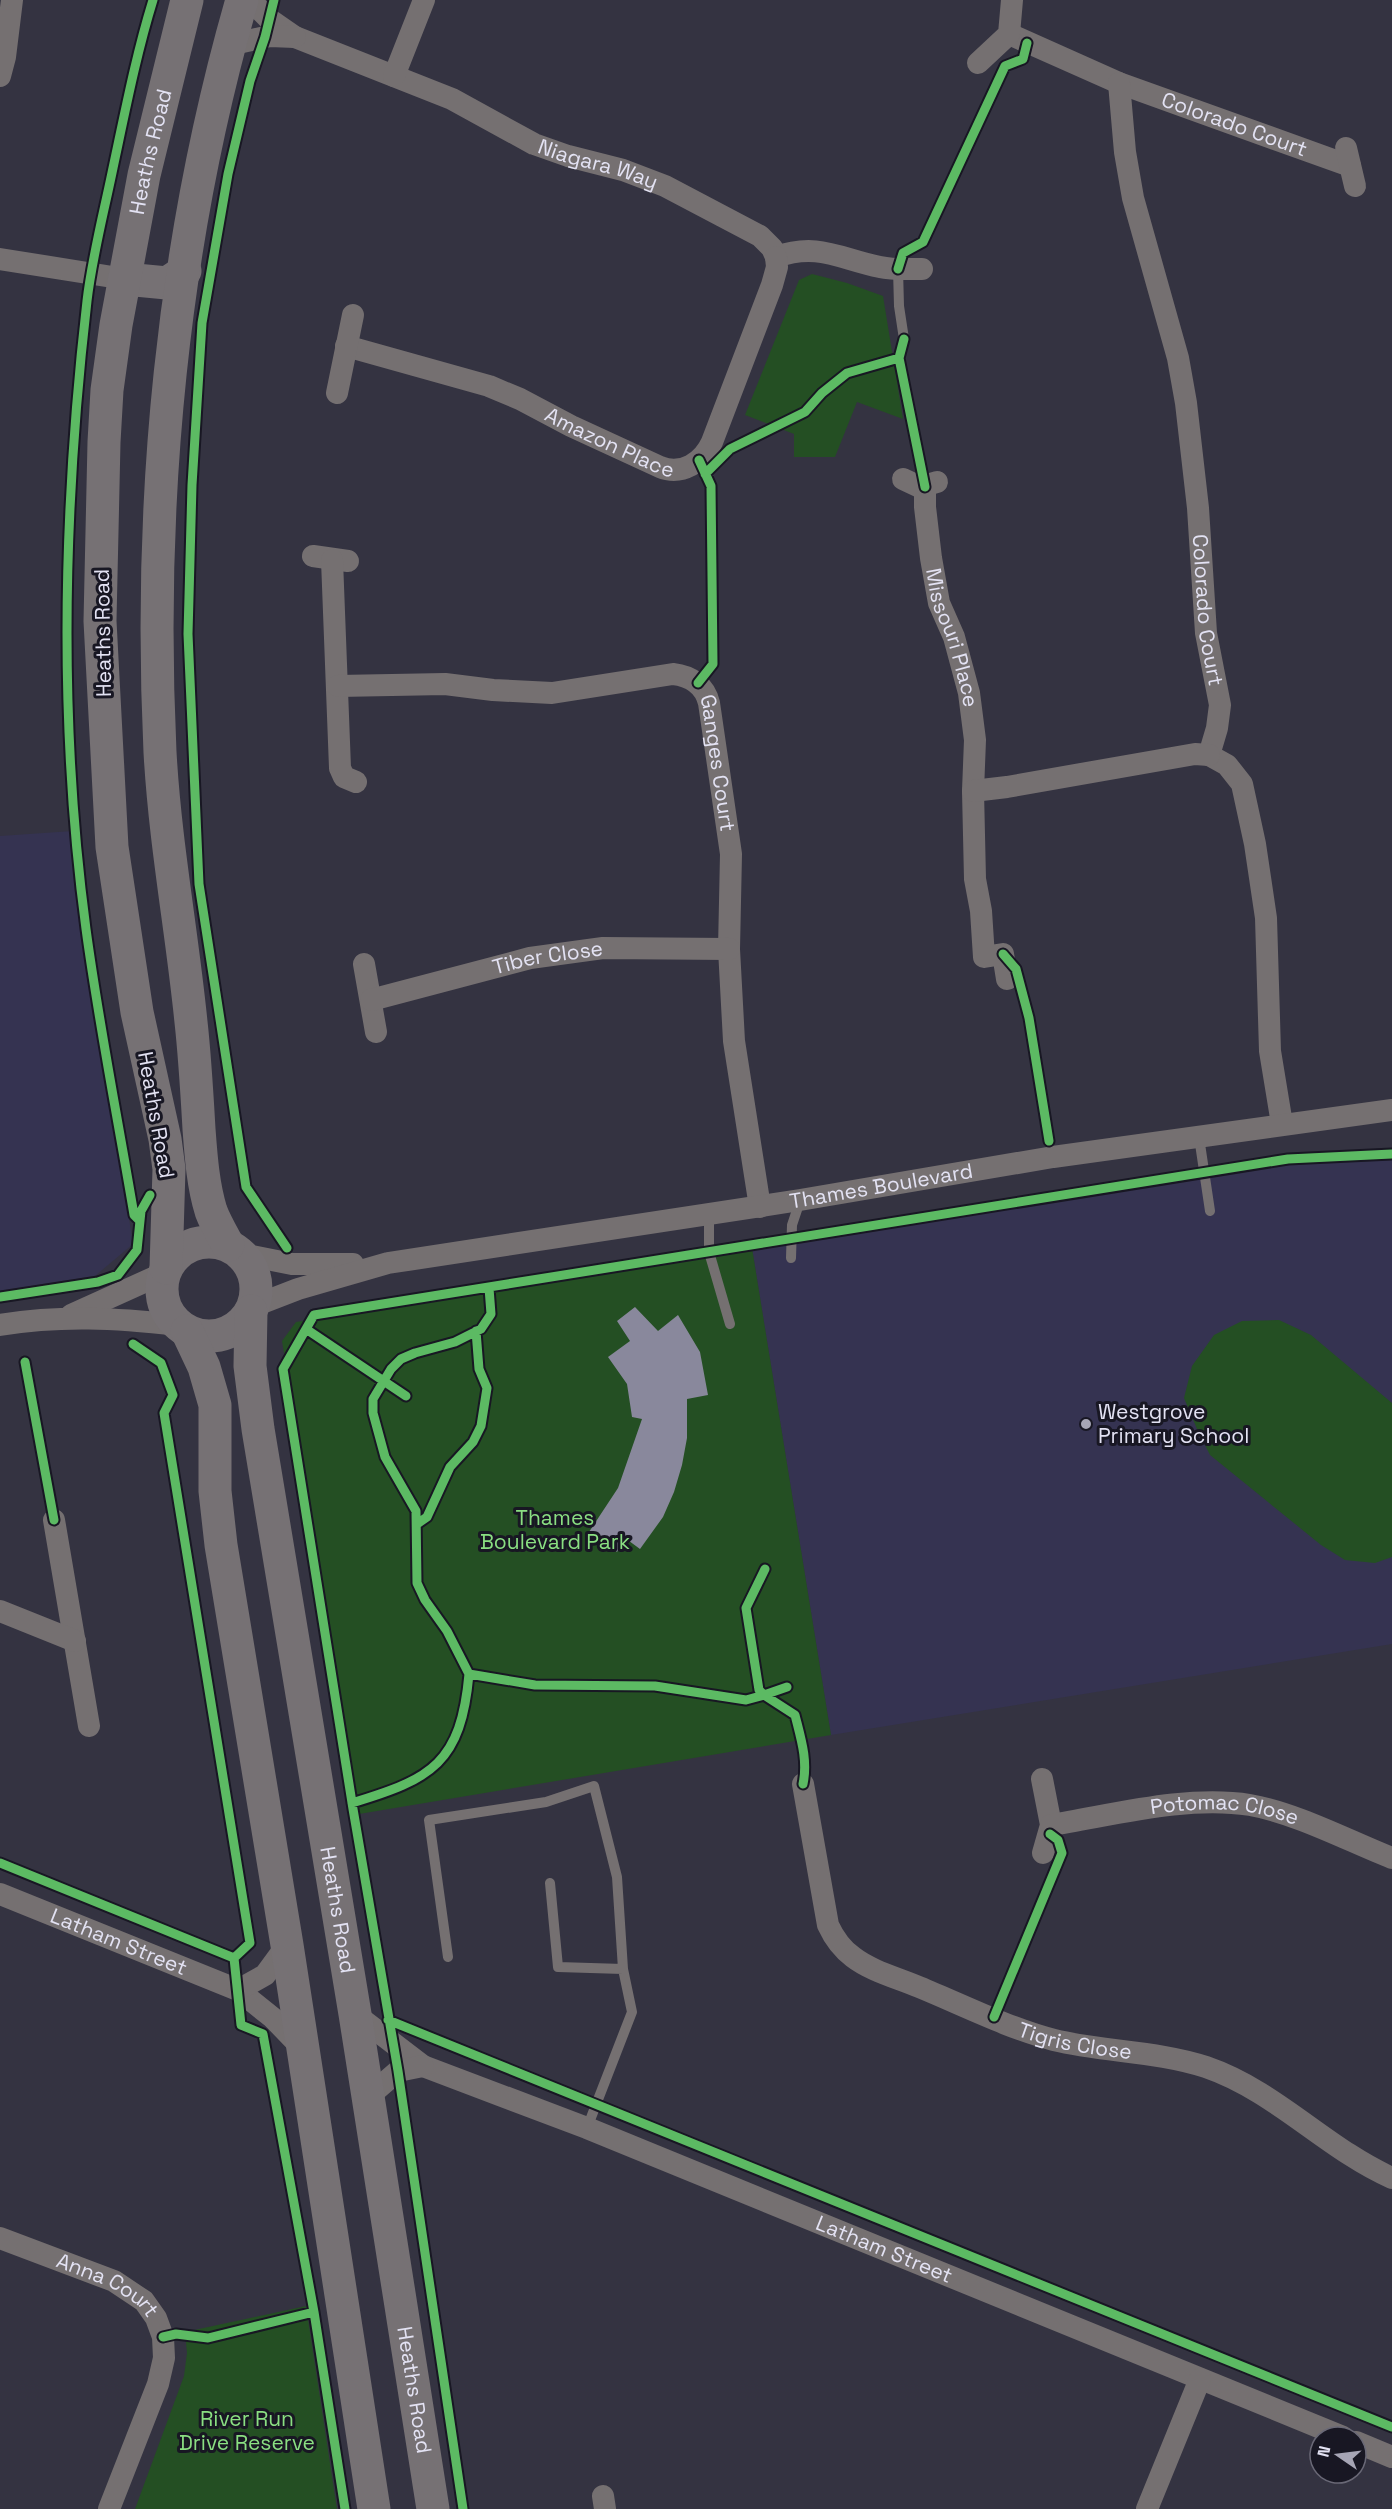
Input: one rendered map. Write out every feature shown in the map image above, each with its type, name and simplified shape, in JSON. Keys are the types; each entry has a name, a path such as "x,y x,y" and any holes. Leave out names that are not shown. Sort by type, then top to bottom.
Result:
{"main road":[{"name":"Heaths Road","path":"165,1271 169,1169 165,1139 146,1063 125,943 112,848 100,621 104,442 109,379 144,175 187,0"},
{"name":"Heaths Road","path":"235,1249 212,1211 201,1156 191,1021 168,850 160,752 157,616 158,526 175,332 202,169 229,45 242,0"},
{"path":"125,279 167,282 185,271"},
{"path":"182,1328 201,1336 216,1336 230,1332 242,1323 253,1309 255,1276 250,1264 235,1249 213,1241 198,1242 184,1248 165,1271 162,1287 163,1301 169,1314 182,1328 204,1367 215,1405 215,1491 220,1545 287,1945 374,2509"},
{"name":"Heaths Road","path":"253,1309 250,1366 255,1409 355,2014 433,2509"}],"street":[{"path":"0,76 12,0"},
{"name":"Niagara Way","path":"250,0 269,19 295,37 452,99 534,144 568,156 623,170 665,186 760,236 772,248 776,257"},
{"path":"394,76 424,0"},
{"path":"978,63 1009,34 1011,0"},
{"name":"Colorado Court","path":"1009,34 1119,83 1350,167"},
{"name":"Niagara Way","path":"229,45 270,36 295,37"},
{"name":"Colorado Court","path":"1119,83 1125,152 1133,198 1175,348 1186,403 1198,508 1206,633 1220,705 1217,728 1209,755"},
{"path":"776,257 798,251 822,251 879,267 922,269"},
{"name":"Amazon Place","path":"346,346 489,386 667,470 683,469 699,460 712,442 772,285 777,267 776,257"},
{"path":"0,259 125,279"},
{"path":"337,393 353,315"},
{"name":"Missouri Place","path":"903,479 916,486 932,484 929,548 939,603 954,638 969,693 975,740 973,790 975,879 981,911 984,957 1003,954 1007,979"},
{"path":"331,559 338,686 332,761 344,777 356,783"},
{"name":"Ganges Court","path":"338,686 445,684 493,690 552,693 673,674 698,683 703,688 709,703 731,854 729,949 734,1041 760,1206"},
{"path":"973,790 1006,787 1195,754 1209,755 1227,765 1242,784 1255,844 1266,918 1270,1051 1282,1124"},
{"name":"Tiber Close","path":"370,1000 530,958 603,948 729,949"},
{"path":"364,964 376,1032"},
{"name":"Thames Boulevard","path":"253,1309 298,1289 388,1263 800,1200 1053,1157 1282,1124 1386,1113"},
{"name":"Thames Boulevard","path":"235,1249 292,1263 388,1263"},
{"path":"67,1317 165,1271"},
{"path":"0,1325 67,1317 127,1319 182,1328"},
{"path":"54,1520 89,1726"},
{"path":"0,1611 75,1641"},
{"path":"1042,1779 1051,1825 1043,1853"},
{"name":"Tigris Close","path":"803,1784 826,1918 833,1936 853,1957 973,2009 1052,2039 1096,2048 1153,2054 1205,2067 1228,2076 1275,2101 1352,2158 1392,2178"},
{"name":"Potomac Close","path":"1051,1825 1197,1802 1234,1804 1251,1806 1287,1816 1392,1858"},
{"name":"Latham Street","path":"0,1894 238,1990 273,2018 302,2048"},
{"path":"238,1990 265,1975 287,1945"},
{"name":"Latham Street","path":"355,2014 423,2066 587,2128 1313,2425"},
{"path":"368,2097 398,2071 423,2066"},
{"name":"Anna Court","path":"0,2238 114,2281 144,2301 156,2318 163,2337 164,2358 158,2384 109,2509"},
{"path":"1148,2509 1200,2379"},
{"path":"1368,2447 1392,2457"}],"lane":[{"path":"898,269 899,306 904,339"},
{"path":"1199,1137 1210,1211"},
{"path":"791,1258 792,1225 800,1200"},
{"path":"709,1214 709,1252 730,1324"},
{"path":"448,1957 429,1820 546,1802 594,1786 617,1877 623,1969 633,2012 587,2128"},
{"path":"550,1883 558,1967 623,1969"}],"shaded area":[{"path":"73,831 85,938 133,1244 95,1276 0,1291 0,836"},
{"name":"Westgrove Primary School","path":"1392,1158 1392,1644 831,1735 752,1248 1288,1162"}],"green space":[{"path":"812,274 883,296 903,419 857,402 835,457 794,457 794,434 745,415 799,280"},
{"name":"Thames Boulevard Park","path":"752,1248 831,1735 359,1814 282,1341 296,1322"},
{"path":"1279,1320 1311,1335 1392,1403 1392,1557 1375,1563 1345,1560 1321,1545 1210,1455 1197,1429 1184,1398 1192,1366 1214,1335 1242,1321"},
{"name":"River Run Drive Reserve","path":"306,2306 337,2509 135,2509 184,2376 187,2353 185,2332"}],"building":[{"path":"635,1307 658,1331 678,1315 700,1352 708,1395 687,1399 687,1438 682,1465 663,1517 640,1549 625,1538 617,1552 589,1532 618,1488 642,1419 632,1417 627,1384 608,1357 630,1341 617,1321"}],"cycle path":[{"path":"140,1221 134,1215 86,929 71,772 67,615 73,458 89,284 131,84 153,0"},
{"path":"274,0 265,37 250,81 228,174 202,323 192,485 188,634 199,884 246,1187 287,1248"},
{"path":"898,269 903,253 923,242 1005,66 1023,59 1027,43"},
{"path":"904,339 899,358 925,487"},
{"path":"705,474 730,449 805,412 822,393 847,373 899,358"},
{"path":"698,683 713,664 711,486 699,460"},
{"path":"1003,954 1016,969 1029,1018 1049,1141"},
{"path":"463,2509 398,2071 353,1809 283,1369 314,1315 1288,1159 1392,1154"},
{"path":"0,1297 98,1282 118,1275 137,1250 141,1211 150,1195"},
{"path":"489,1288 491,1314 481,1329 455,1342 401,1359 391,1369 373,1399 373,1413 385,1457 416,1511 417,1583 425,1600 447,1631 469,1674 535,1685 655,1686 746,1700 764,1695 795,1715 804,1758 803,1784"},
{"path":"306,1329 406,1396"},
{"path":"417,1524 427,1517 450,1467 473,1442 481,1426 487,1388 479,1369 476,1331"},
{"path":"133,1344 161,1363 173,1395 164,1413 250,1943 234,1958 241,2025 263,2034 314,2312 345,2509"},
{"path":"25,1362 54,1520"},
{"path":"765,1569 746,1608 759,1690 764,1695 787,1687"},
{"path":"352,1803 403,1785 438,1763 450,1748 459,1728 469,1674"},
{"path":"994,2017 1062,1853 1058,1840 1050,1834"},
{"path":"0,1863 234,1958"},
{"path":"388,2020 1392,2427"},
{"path":"163,2337 176,2334 208,2338 314,2312"}],"place":[{"name":"Westgrove Primary School","path":"1086,1424"}]}
